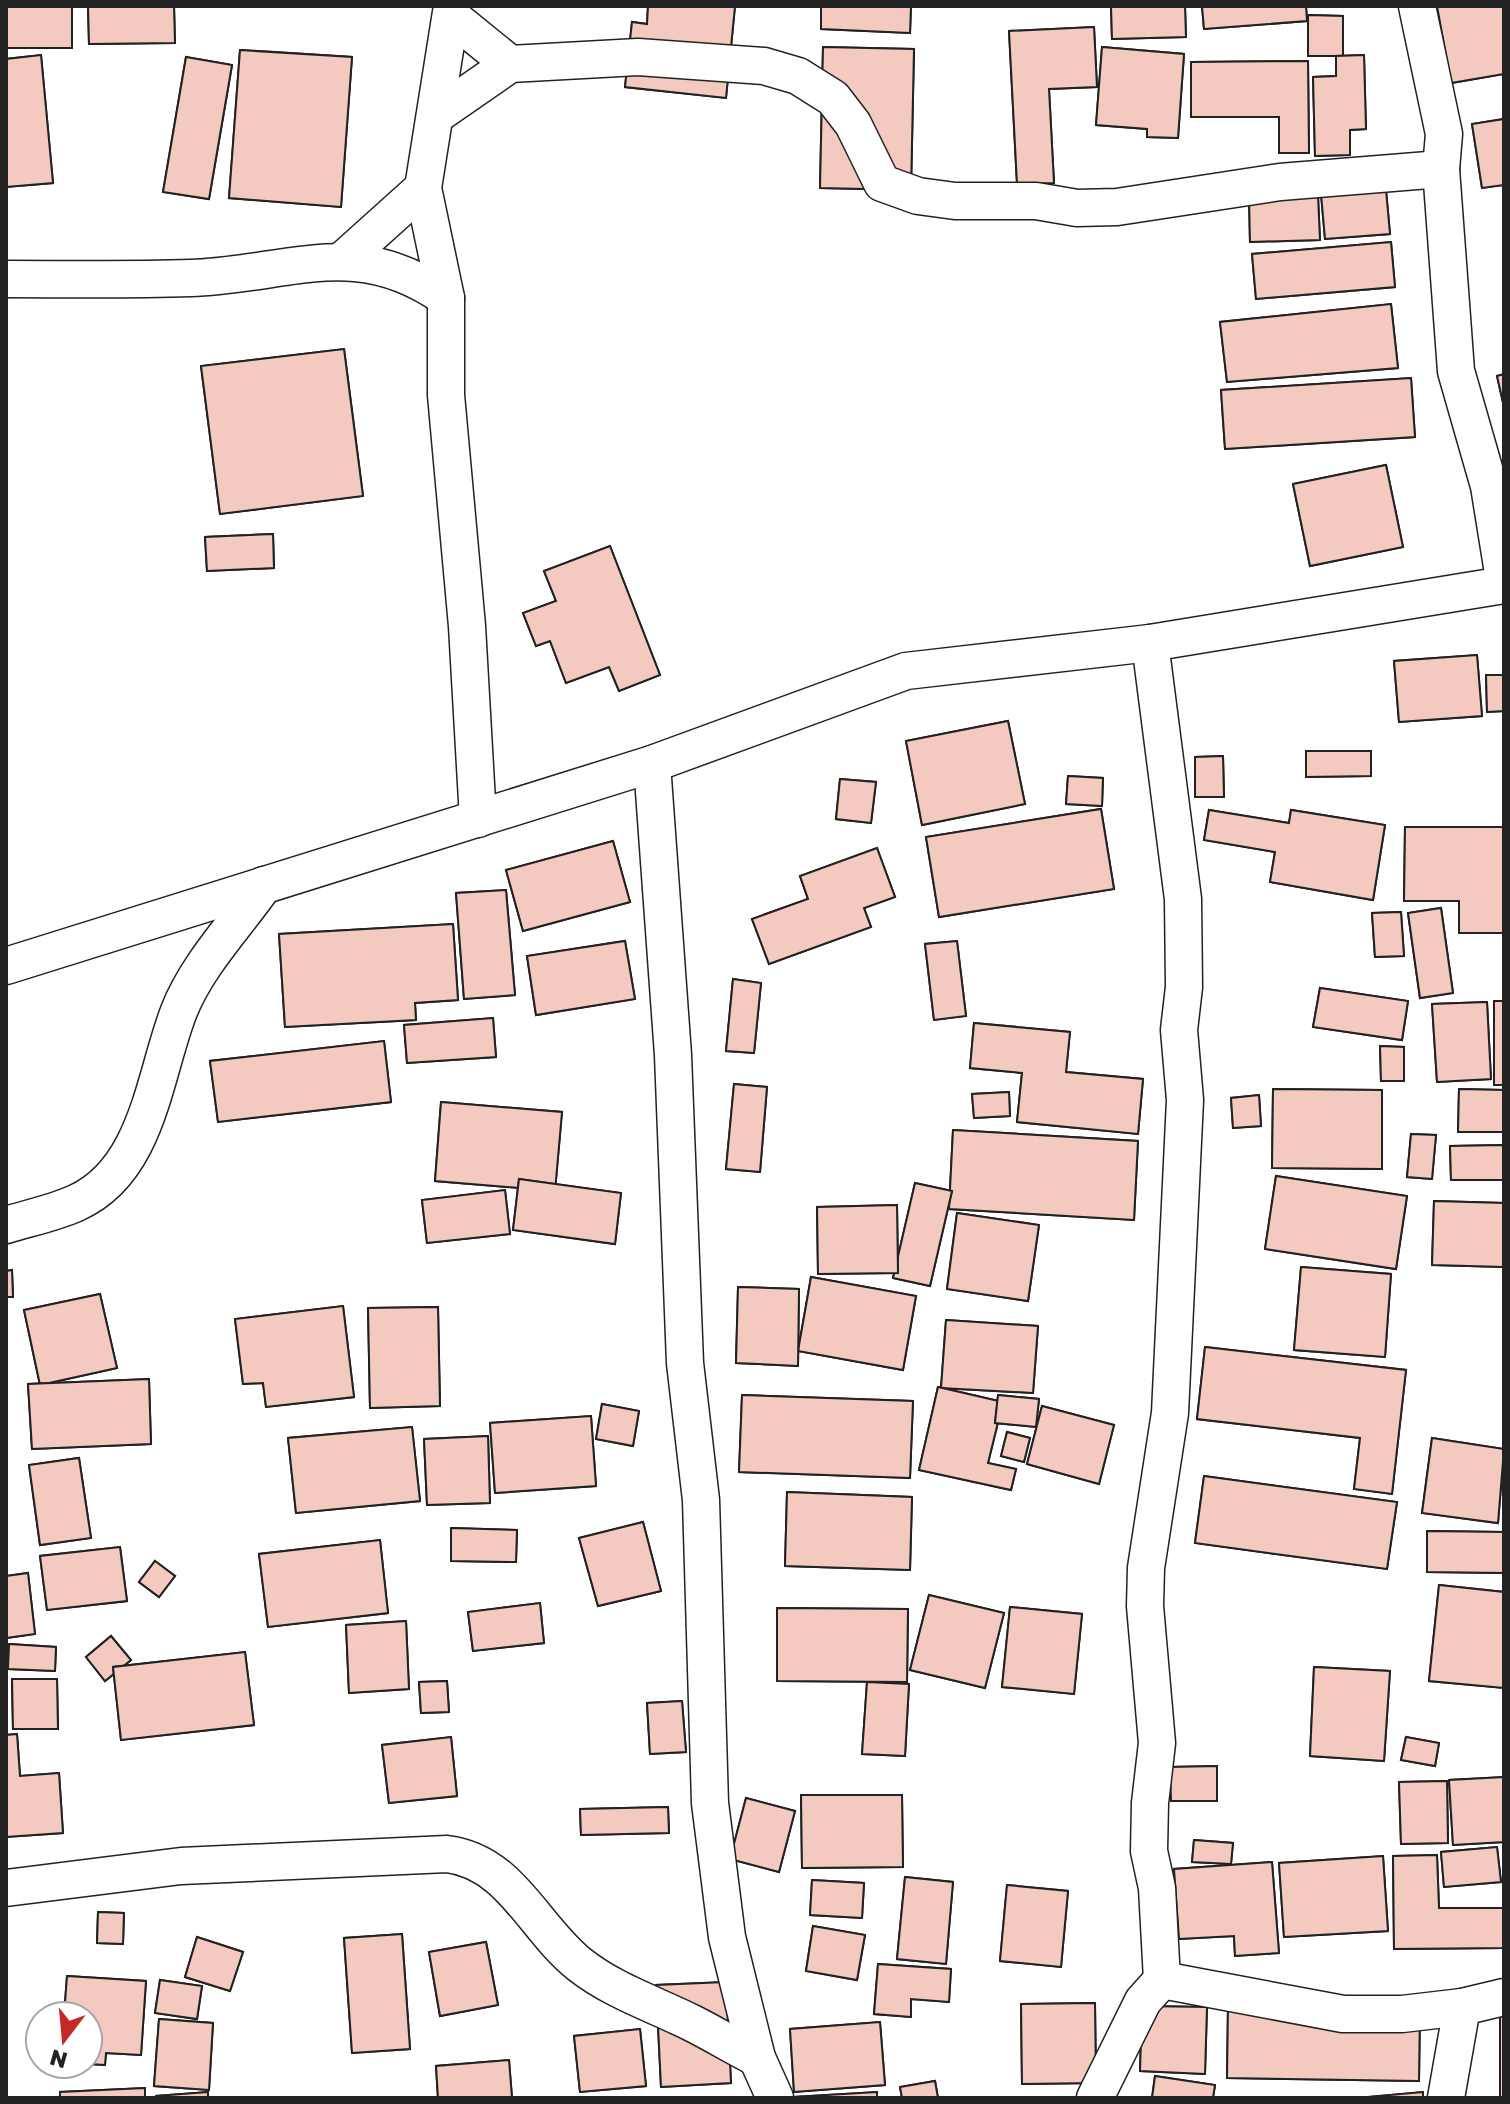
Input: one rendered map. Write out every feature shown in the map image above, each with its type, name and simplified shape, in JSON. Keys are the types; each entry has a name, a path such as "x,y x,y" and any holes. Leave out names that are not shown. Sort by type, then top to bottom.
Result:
{"street":[{"path":"6,966 652,764 906,671 1150,643 1504,582 1489,486 1456,371 1441,169 1444,134 1417,6"},
{"path":"452,12 510,64"},
{"path":"452,12 423,188 446,298 446,395 467,626 478,819"},
{"path":"435,116 510,64 638,57 764,66 798,76 824,91 842,108 882,183 928,198 1117,207 1280,182 1441,169"},
{"path":"343,260 423,188"},
{"path":"6,279 194,278 343,260 392,269 424,283 446,298"},
{"path":"1095,2098 1143,2001 1162,1980 1157,1888 1149,1840 1157,1743 1145,1606 1146,1568 1170,1413 1185,1100 1179,1030 1184,987 1183,899 1150,643"},
{"path":"652,764 673,1055 685,1363 697,1442 702,1513 710,1803 727,1937 757,2058 775,2098"},
{"path":"6,1225 78,1203 111,1177 133,1146 148,1113 179,1011 199,975 264,885"},
{"path":"6,1888 181,1866 447,1854 468,1857 504,1880 578,1963 648,2005 692,2023 757,2058"},
{"path":"692,2023 735,1971"},
{"path":"1162,1980 1343,2014 1402,2014 1462,2007 1504,1997"},
{"path":"1446,2098 1462,2007"}],"building":[{"path":"6,6 72,6 72,48 6,48"},
{"path":"6,6 72,6 72,48 6,48"},
{"path":"88,6 174,6 175,43 89,44"},
{"path":"88,6 174,6 175,43 89,44"},
{"path":"648,6 735,6 726,98 625,87 632,22 647,24"},
{"path":"648,6 735,6 726,98 625,87 632,22 647,24"},
{"path":"821,6 911,6 910,33 821,29"},
{"path":"821,6 911,6 910,33 821,29"},
{"path":"1111,6 1185,6 1186,37 1112,39"},
{"path":"1111,6 1185,6 1186,37 1112,39"},
{"path":"1202,6 1306,6 1307,21 1204,29"},
{"path":"1202,6 1306,6 1307,21 1204,29"},
{"path":"1437,6 1504,6 1504,74 1451,83"},
{"path":"1437,6 1504,6 1504,74 1451,83"},
{"path":"1308,15 1343,16 1343,56 1308,56"},
{"path":"1308,15 1343,16 1343,56 1308,56"},
{"path":"1094,27 1097,87 1049,89 1054,183 1017,184 1009,31"},
{"path":"1094,27 1097,87 1049,89 1054,183 1017,184 1009,31"},
{"path":"823,47 914,49 911,190 820,188"},
{"path":"823,47 914,49 911,190 820,188"},
{"path":"1102,47 1184,54 1178,138 1147,137 1147,129 1096,125"},
{"path":"1102,47 1184,54 1178,138 1147,137 1147,129 1096,125"},
{"path":"240,50 352,57 341,207 229,198"},
{"path":"240,50 352,57 341,207 229,198"},
{"path":"41,55 53,183 6,187 6,59"},
{"path":"41,55 53,183 6,187 6,59"},
{"path":"1364,55 1366,129 1350,130 1350,155 1315,156 1313,77 1336,76 1336,56"},
{"path":"1364,55 1366,129 1350,130 1350,155 1315,156 1313,77 1336,76 1336,56"},
{"path":"186,57 232,65 209,199 163,192"},
{"path":"186,57 232,65 209,199 163,192"},
{"path":"1308,61 1309,153 1279,153 1279,117 1191,117 1191,62"},
{"path":"1308,61 1309,153 1279,153 1279,117 1191,117 1191,62"},
{"path":"1504,119 1504,185 1482,188 1472,124"},
{"path":"1504,119 1504,185 1482,188 1472,124"},
{"path":"1386,190 1390,234 1325,239 1321,194"},
{"path":"1386,190 1390,234 1325,239 1321,194"},
{"path":"1318,196 1320,240 1250,242 1249,198"},
{"path":"1318,196 1320,240 1250,242 1249,198"},
{"path":"1391,242 1395,287 1256,299 1252,254"},
{"path":"1391,242 1395,287 1256,299 1252,254"},
{"path":"1391,304 1398,368 1227,382 1220,322"},
{"path":"1391,304 1398,368 1227,382 1220,322"},
{"path":"344,349 363,496 220,514 201,366"},
{"path":"344,349 363,496 220,514 201,366"},
{"path":"1504,374 1504,407 1497,376"},
{"path":"1504,374 1504,407 1497,376"},
{"path":"1411,378 1415,437 1225,449 1221,390"},
{"path":"1411,378 1415,437 1225,449 1221,390"},
{"path":"1386,465 1403,547 1310,566 1293,484"},
{"path":"1386,465 1403,547 1310,566 1293,484"},
{"path":"273,534 274,568 207,571 205,537"},
{"path":"273,534 274,568 207,571 205,537"},
{"path":"610,546 660,675 619,691 609,667 566,683 550,641 536,646 523,613 556,601 544,571"},
{"path":"610,546 660,675 619,691 609,667 566,683 550,641 536,646 523,613 556,601 544,571"},
{"path":"1477,655 1482,716 1399,722 1394,661"},
{"path":"1477,655 1482,716 1399,722 1394,661"},
{"path":"1486,675 1504,675 1504,711 1487,712"},
{"path":"1486,675 1504,675 1504,711 1487,712"},
{"path":"1008,721 1025,804 922,825 906,741"},
{"path":"1008,721 1025,804 922,825 906,741"},
{"path":"1306,751 1371,751 1371,776 1306,777"},
{"path":"1306,751 1371,751 1371,776 1306,777"},
{"path":"1223,756 1224,797 1195,797 1195,757"},
{"path":"1223,756 1224,797 1195,797 1195,757"},
{"path":"1068,776 1103,778 1102,806 1066,804"},
{"path":"1068,776 1103,778 1102,806 1066,804"},
{"path":"840,779 876,782 871,823 836,819"},
{"path":"840,779 876,782 871,823 836,819"},
{"path":"1101,809 1114,889 939,917 926,837"},
{"path":"1101,809 1114,889 939,917 926,837"},
{"path":"1209,810 1289,823 1291,810 1385,825 1373,900 1270,882 1275,852 1204,840"},
{"path":"1209,810 1289,823 1291,810 1385,825 1373,900 1270,882 1275,852 1204,840"},
{"path":"1405,827 1504,827 1504,933 1459,933 1459,901 1404,901"},
{"path":"1405,827 1504,827 1504,933 1459,933 1459,901 1404,901"},
{"path":"613,841 630,902 523,931 506,870"},
{"path":"613,841 630,902 523,931 506,870"},
{"path":"877,848 895,897 864,908 871,927 769,964 752,919 808,899 800,876"},
{"path":"877,848 895,897 864,908 871,927 769,964 752,919 808,899 800,876"},
{"path":"506,890 515,995 464,999 456,893"},
{"path":"506,890 515,995 464,999 456,893"},
{"path":"1441,908 1453,993 1420,998 1408,913"},
{"path":"1441,908 1453,993 1420,998 1408,913"},
{"path":"1401,912 1404,956 1375,957 1372,913"},
{"path":"1401,912 1404,956 1375,957 1372,913"},
{"path":"453,924 458,1000 415,1003 416,1020 285,1027 279,934"},
{"path":"453,924 458,1000 415,1003 416,1020 285,1027 279,934"},
{"path":"625,941 635,999 536,1015 527,956"},
{"path":"625,941 635,999 536,1015 527,956"},
{"path":"957,941 966,1016 934,1020 925,944"},
{"path":"957,941 966,1016 934,1020 925,944"},
{"path":"733,979 761,983 754,1053 726,1051"},
{"path":"733,979 761,983 754,1053 726,1051"},
{"path":"1320,988 1408,1001 1402,1040 1313,1027"},
{"path":"1320,988 1408,1001 1402,1040 1313,1027"},
{"path":"1494,1001 1504,1001 1504,1085 1494,1085"},
{"path":"1494,1001 1504,1001 1504,1085 1494,1085"},
{"path":"1487,1002 1491,1079 1437,1082 1432,1004"},
{"path":"1487,1002 1491,1079 1437,1082 1432,1004"},
{"path":"493,1018 496,1057 407,1063 404,1025"},
{"path":"493,1018 496,1057 407,1063 404,1025"},
{"path":"974,1023 1070,1032 1066,1072 1143,1079 1138,1134 1017,1122 1022,1073 970,1068"},
{"path":"974,1023 1070,1032 1066,1072 1143,1079 1138,1134 1017,1122 1022,1073 970,1068"},
{"path":"384,1041 391,1102 218,1122 210,1061"},
{"path":"384,1041 391,1102 218,1122 210,1061"},
{"path":"1380,1046 1404,1047 1404,1081 1381,1081"},
{"path":"1380,1046 1404,1047 1404,1081 1381,1081"},
{"path":"734,1084 767,1087 760,1172 726,1169"},
{"path":"734,1084 767,1087 760,1172 726,1169"},
{"path":"1273,1089 1382,1090 1382,1169 1272,1168"},
{"path":"1273,1089 1382,1090 1382,1169 1272,1168"},
{"path":"1459,1089 1504,1090 1504,1132 1458,1132"},
{"path":"1459,1089 1504,1090 1504,1132 1458,1132"},
{"path":"1009,1092 1010,1116 974,1118 972,1094"},
{"path":"1009,1092 1010,1116 974,1118 972,1094"},
{"path":"1259,1095 1261,1126 1233,1128 1231,1098"},
{"path":"1259,1095 1261,1126 1233,1128 1231,1098"},
{"path":"441,1102 562,1112 555,1191 435,1181"},
{"path":"441,1102 562,1112 555,1191 435,1181"},
{"path":"953,1130 1138,1141 1134,1220 949,1209"},
{"path":"953,1130 1138,1141 1134,1220 949,1209"},
{"path":"1411,1134 1436,1135 1432,1179 1407,1177"},
{"path":"1411,1134 1436,1135 1432,1179 1407,1177"},
{"path":"1504,1145 1504,1180 1451,1180 1450,1146"},
{"path":"1504,1145 1504,1180 1451,1180 1450,1146"},
{"path":"1276,1176 1407,1196 1396,1269 1265,1249"},
{"path":"1276,1176 1407,1196 1396,1269 1265,1249"},
{"path":"519,1179 621,1193 615,1244 513,1230"},
{"path":"519,1179 621,1193 615,1244 513,1230"},
{"path":"915,1183 952,1191 930,1286 893,1278"},
{"path":"915,1183 952,1191 930,1286 893,1278"},
{"path":"505,1190 510,1234 427,1243 422,1200"},
{"path":"505,1190 510,1234 427,1243 422,1200"},
{"path":"1434,1201 1504,1203 1504,1267 1432,1265"},
{"path":"1434,1201 1504,1203 1504,1267 1432,1265"},
{"path":"897,1205 898,1273 818,1274 817,1207"},
{"path":"897,1205 898,1273 818,1274 817,1207"},
{"path":"957,1213 1039,1225 1028,1301 947,1289"},
{"path":"957,1213 1039,1225 1028,1301 947,1289"},
{"path":"1301,1267 1391,1274 1385,1357 1294,1350"},
{"path":"1301,1267 1391,1274 1385,1357 1294,1350"},
{"path":"12,1270 13,1297 6,1297 6,1271"},
{"path":"12,1270 13,1297 6,1297 6,1271"},
{"path":"811,1277 916,1296 903,1370 798,1351"},
{"path":"811,1277 916,1296 903,1370 798,1351"},
{"path":"738,1287 799,1289 798,1366 736,1363"},
{"path":"738,1287 799,1289 798,1366 736,1363"},
{"path":"100,1294 117,1368 40,1385 24,1310"},
{"path":"100,1294 117,1368 40,1385 24,1310"},
{"path":"343,1306 354,1397 266,1407 263,1383 243,1384 235,1319"},
{"path":"343,1306 354,1397 266,1407 263,1383 243,1384 235,1319"},
{"path":"438,1307 440,1406 370,1408 368,1308"},
{"path":"438,1307 440,1406 370,1408 368,1308"},
{"path":"946,1320 1038,1326 1033,1393 941,1388"},
{"path":"946,1320 1038,1326 1033,1393 941,1388"},
{"path":"1205,1347 1406,1370 1392,1494 1354,1489 1360,1438 1197,1419"},
{"path":"1205,1347 1406,1370 1392,1494 1354,1489 1360,1438 1197,1419"},
{"path":"149,1379 151,1444 32,1449 28,1384"},
{"path":"149,1379 151,1444 32,1449 28,1384"},
{"path":"938,1387 1003,1402 988,1463 1016,1469 1011,1490 919,1470"},
{"path":"938,1387 1003,1402 988,1463 1016,1469 1011,1490 919,1470"},
{"path":"742,1395 913,1401 910,1478 739,1472"},
{"path":"742,1395 913,1401 910,1478 739,1472"},
{"path":"998,1395 1039,1399 1036,1427 995,1423"},
{"path":"998,1395 1039,1399 1036,1427 995,1423"},
{"path":"602,1404 639,1411 633,1446 596,1439"},
{"path":"602,1404 639,1411 633,1446 596,1439"},
{"path":"1042,1406 1114,1425 1099,1484 1027,1464"},
{"path":"1042,1406 1114,1425 1099,1484 1027,1464"},
{"path":"591,1416 596,1486 495,1493 490,1423"},
{"path":"591,1416 596,1486 495,1493 490,1423"},
{"path":"412,1427 420,1501 296,1513 288,1438"},
{"path":"412,1427 420,1501 296,1513 288,1438"},
{"path":"1007,1432 1030,1438 1024,1462 1001,1456"},
{"path":"1007,1432 1030,1438 1024,1462 1001,1456"},
{"path":"488,1436 490,1503 427,1505 424,1439"},
{"path":"488,1436 490,1503 427,1505 424,1439"},
{"path":"1432,1438 1504,1449 1498,1523 1422,1513"},
{"path":"1432,1438 1504,1449 1498,1523 1422,1513"},
{"path":"79,1458 91,1538 40,1545 29,1465"},
{"path":"79,1458 91,1538 40,1545 29,1465"},
{"path":"1204,1476 1397,1502 1387,1569 1195,1543"},
{"path":"1204,1476 1397,1502 1387,1569 1195,1543"},
{"path":"787,1492 912,1497 910,1570 785,1566"},
{"path":"787,1492 912,1497 910,1570 785,1566"},
{"path":"643,1522 661,1591 598,1606 579,1538"},
{"path":"643,1522 661,1591 598,1606 579,1538"},
{"path":"451,1528 517,1530 516,1562 451,1561"},
{"path":"451,1528 517,1530 516,1562 451,1561"},
{"path":"1427,1531 1504,1532 1504,1573 1427,1572"},
{"path":"1427,1531 1504,1532 1504,1573 1427,1572"},
{"path":"380,1540 388,1613 268,1627 259,1554"},
{"path":"380,1540 388,1613 268,1627 259,1554"},
{"path":"120,1547 127,1601 47,1610 40,1556"},
{"path":"120,1547 127,1601 47,1610 40,1556"},
{"path":"155,1561 175,1576 159,1597 139,1582"},
{"path":"155,1561 175,1576 159,1597 139,1582"},
{"path":"28,1573 35,1634 6,1638 6,1576"},
{"path":"28,1573 35,1634 6,1638 6,1576"},
{"path":"1439,1585 1504,1592 1504,1688 1429,1681"},
{"path":"1439,1585 1504,1592 1504,1688 1429,1681"},
{"path":"929,1595 1004,1613 985,1688 910,1670"},
{"path":"929,1595 1004,1613 985,1688 910,1670"},
{"path":"540,1603 544,1643 473,1651 468,1612"},
{"path":"540,1603 544,1643 473,1651 468,1612"},
{"path":"1010,1607 1082,1614 1074,1694 1002,1687"},
{"path":"1010,1607 1082,1614 1074,1694 1002,1687"},
{"path":"777,1608 908,1609 907,1682 777,1681"},
{"path":"777,1608 908,1609 907,1682 777,1681"},
{"path":"406,1621 409,1689 349,1693 346,1625"},
{"path":"406,1621 409,1689 349,1693 346,1625"},
{"path":"111,1636 131,1660 105,1681 86,1657"},
{"path":"111,1636 131,1660 105,1681 86,1657"},
{"path":"9,1644 56,1647 55,1671 8,1669"},
{"path":"9,1644 56,1647 55,1671 8,1669"},
{"path":"245,1652 254,1725 121,1740 113,1667"},
{"path":"245,1652 254,1725 121,1740 113,1667"},
{"path":"1314,1667 1390,1671 1384,1761 1310,1756"},
{"path":"1314,1667 1390,1671 1384,1761 1310,1756"},
{"path":"12,1679 57,1679 58,1729 13,1729"},
{"path":"12,1679 57,1679 58,1729 13,1729"},
{"path":"447,1681 449,1712 421,1713 419,1682"},
{"path":"447,1681 449,1712 421,1713 419,1682"},
{"path":"867,1682 909,1684 905,1756 862,1754"},
{"path":"867,1682 909,1684 905,1756 862,1754"},
{"path":"682,1701 686,1752 650,1754 647,1703"},
{"path":"682,1701 686,1752 650,1754 647,1703"},
{"path":"17,1734 20,1776 59,1773 63,1833 6,1837 6,1735"},
{"path":"17,1734 20,1776 59,1773 63,1833 6,1837 6,1735"},
{"path":"451,1737 457,1796 389,1803 382,1745"},
{"path":"451,1737 457,1796 389,1803 382,1745"},
{"path":"1406,1737 1439,1743 1435,1766 1401,1760"},
{"path":"1406,1737 1439,1743 1435,1766 1401,1760"},
{"path":"1217,1766 1217,1801 1171,1801 1170,1767"},
{"path":"1217,1766 1217,1801 1171,1801 1170,1767"},
{"path":"1504,1777 1504,1842 1453,1845 1449,1780"},
{"path":"1504,1777 1504,1842 1453,1845 1449,1780"},
{"path":"1447,1781 1448,1843 1401,1844 1399,1782"},
{"path":"1447,1781 1448,1843 1401,1844 1399,1782"},
{"path":"801,1795 902,1795 903,1867 802,1868"},
{"path":"801,1795 902,1795 903,1867 802,1868"},
{"path":"746,1798 795,1811 779,1872 730,1859"},
{"path":"746,1798 795,1811 779,1872 730,1859"},
{"path":"668,1807 669,1833 581,1835 580,1809"},
{"path":"668,1807 669,1833 581,1835 580,1809"},
{"path":"1194,1840 1233,1843 1231,1864 1192,1862"},
{"path":"1194,1840 1233,1843 1231,1864 1192,1862"},
{"path":"1497,1847 1501,1882 1444,1887 1441,1852"},
{"path":"1497,1847 1501,1882 1444,1887 1441,1852"},
{"path":"1437,1855 1439,1908 1504,1908 1504,1948 1394,1949 1393,1856"},
{"path":"1437,1855 1439,1908 1504,1908 1504,1948 1394,1949 1393,1856"},
{"path":"1383,1856 1388,1931 1284,1937 1279,1863"},
{"path":"1383,1856 1388,1931 1284,1937 1279,1863"},
{"path":"1272,1862 1279,1953 1235,1956 1234,1936 1179,1939 1174,1869"},
{"path":"1272,1862 1279,1953 1235,1956 1234,1936 1179,1939 1174,1869"},
{"path":"905,1877 953,1882 946,1964 897,1959"},
{"path":"905,1877 953,1882 946,1964 897,1959"},
{"path":"812,1880 864,1883 862,1918 810,1915"},
{"path":"812,1880 864,1883 862,1918 810,1915"},
{"path":"1007,1885 1068,1891 1061,1967 1000,1961"},
{"path":"1007,1885 1068,1891 1061,1967 1000,1961"},
{"path":"98,1912 124,1913 123,1944 97,1943"},
{"path":"98,1912 124,1913 123,1944 97,1943"},
{"path":"813,1926 865,1935 857,1980 806,1971"},
{"path":"813,1926 865,1935 857,1980 806,1971"},
{"path":"402,1934 410,2049 352,2053 344,1938"},
{"path":"402,1934 410,2049 352,2053 344,1938"},
{"path":"197,1937 243,1952 230,1991 185,1977"},
{"path":"197,1937 243,1952 230,1991 185,1977"},
{"path":"486,1942 498,2005 440,2016 429,1952"},
{"path":"486,1942 498,2005 440,2016 429,1952"},
{"path":"878,1964 951,1969 949,2002 911,1999 911,2017 874,2014"},
{"path":"878,1964 951,1969 949,2002 911,1999 911,2017 874,2014"},
{"path":"67,1976 146,1981 141,2055 106,2053 104,2065 104,2000 65,2000"},
{"path":"67,1976 146,1981 141,2055 106,2053 104,2065 104,2000 65,2000"},
{"path":"160,1980 202,1986 197,2019 155,2013"},
{"path":"160,1980 202,1986 197,2019 155,2013"},
{"path":"726,1982 731,2083 661,2087 656,1985"},
{"path":"726,1982 731,2083 661,2087 656,1985"},
{"path":"1095,2003 1096,2083 1022,2084 1021,2004"},
{"path":"1095,2003 1096,2083 1022,2084 1021,2004"},
{"path":"1228,2005 1420,2008 1419,2081 1227,2078"},
{"path":"1228,2005 1420,2008 1419,2081 1227,2078"},
{"path":"1142,2006 1207,2007 1205,2074 1140,2071"},
{"path":"1142,2006 1207,2007 1205,2074 1140,2071"},
{"path":"1500,2009 1504,2009 1504,2098 1500,2098"},
{"path":"1500,2009 1504,2009 1504,2098 1500,2098"},
{"path":"159,2019 213,2023 209,2090 154,2086"},
{"path":"159,2019 213,2023 209,2090 154,2086"},
{"path":"880,2022 885,2085 794,2092 790,2029"},
{"path":"880,2022 885,2085 794,2092 790,2029"},
{"path":"640,2029 646,2086 580,2092 574,2036"},
{"path":"640,2029 646,2086 580,2092 574,2036"},
{"path":"509,2060 512,2098 438,2098 436,2066"},
{"path":"509,2060 512,2098 438,2098 436,2066"},
{"path":"1155,2076 1215,2085 1213,2098 1152,2098"},
{"path":"1155,2076 1215,2085 1213,2098 1152,2098"},
{"path":"935,2081 938,2098 902,2098 900,2087"},
{"path":"935,2081 938,2098 902,2098 900,2087"},
{"path":"145,2088 145,2098 60,2098 60,2092"},
{"path":"145,2088 145,2098 60,2098 60,2092"},
{"path":"208,2092 208,2098 156,2098 156,2096"},
{"path":"208,2092 208,2098 156,2098 156,2096"},
{"path":"877,2092 877,2098 776,2098"},
{"path":"877,2092 877,2098 776,2098"},
{"path":"1423,2092 1423,2098 1357,2098"},
{"path":"1423,2092 1423,2098 1357,2098"}]}
